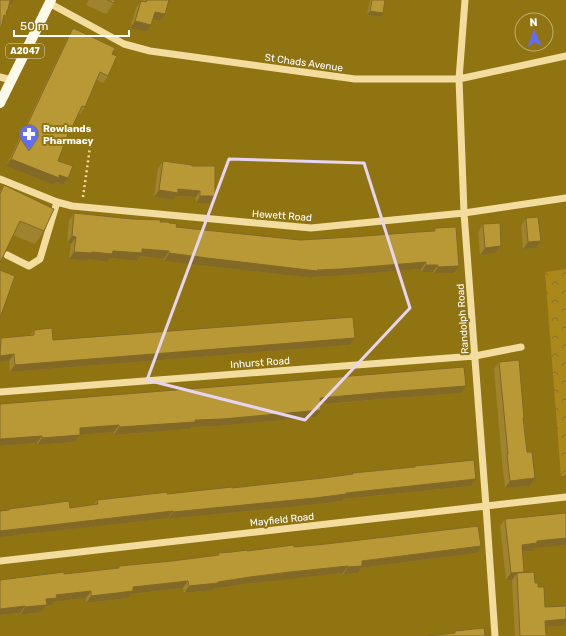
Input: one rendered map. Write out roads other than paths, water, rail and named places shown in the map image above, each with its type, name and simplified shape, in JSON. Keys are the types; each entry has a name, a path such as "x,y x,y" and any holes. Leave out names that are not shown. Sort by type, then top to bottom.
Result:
{"main road":[{"name":"A2047","path":"0,102 50,2"}],"street":[{"name":"Randolph Road","path":"465,0 459,79 464,213 495,636"},
{"name":"St Chads Avenue","path":"50,2 124,44 150,50 355,79 459,79 566,56"},
{"path":"0,77 11,80"},
{"name":"Hewett Road","path":"0,179 57,202 72,206 311,228 464,213 566,198"},
{"path":"7,255 30,266 40,259 57,202"},
{"name":"Inhurst Road","path":"0,392 475,356 521,346"},
{"name":"Mayfield Road","path":"0,561 566,496"}],"place":[{"name":"Rowlands Pharmacy","path":"29,151"}]}
